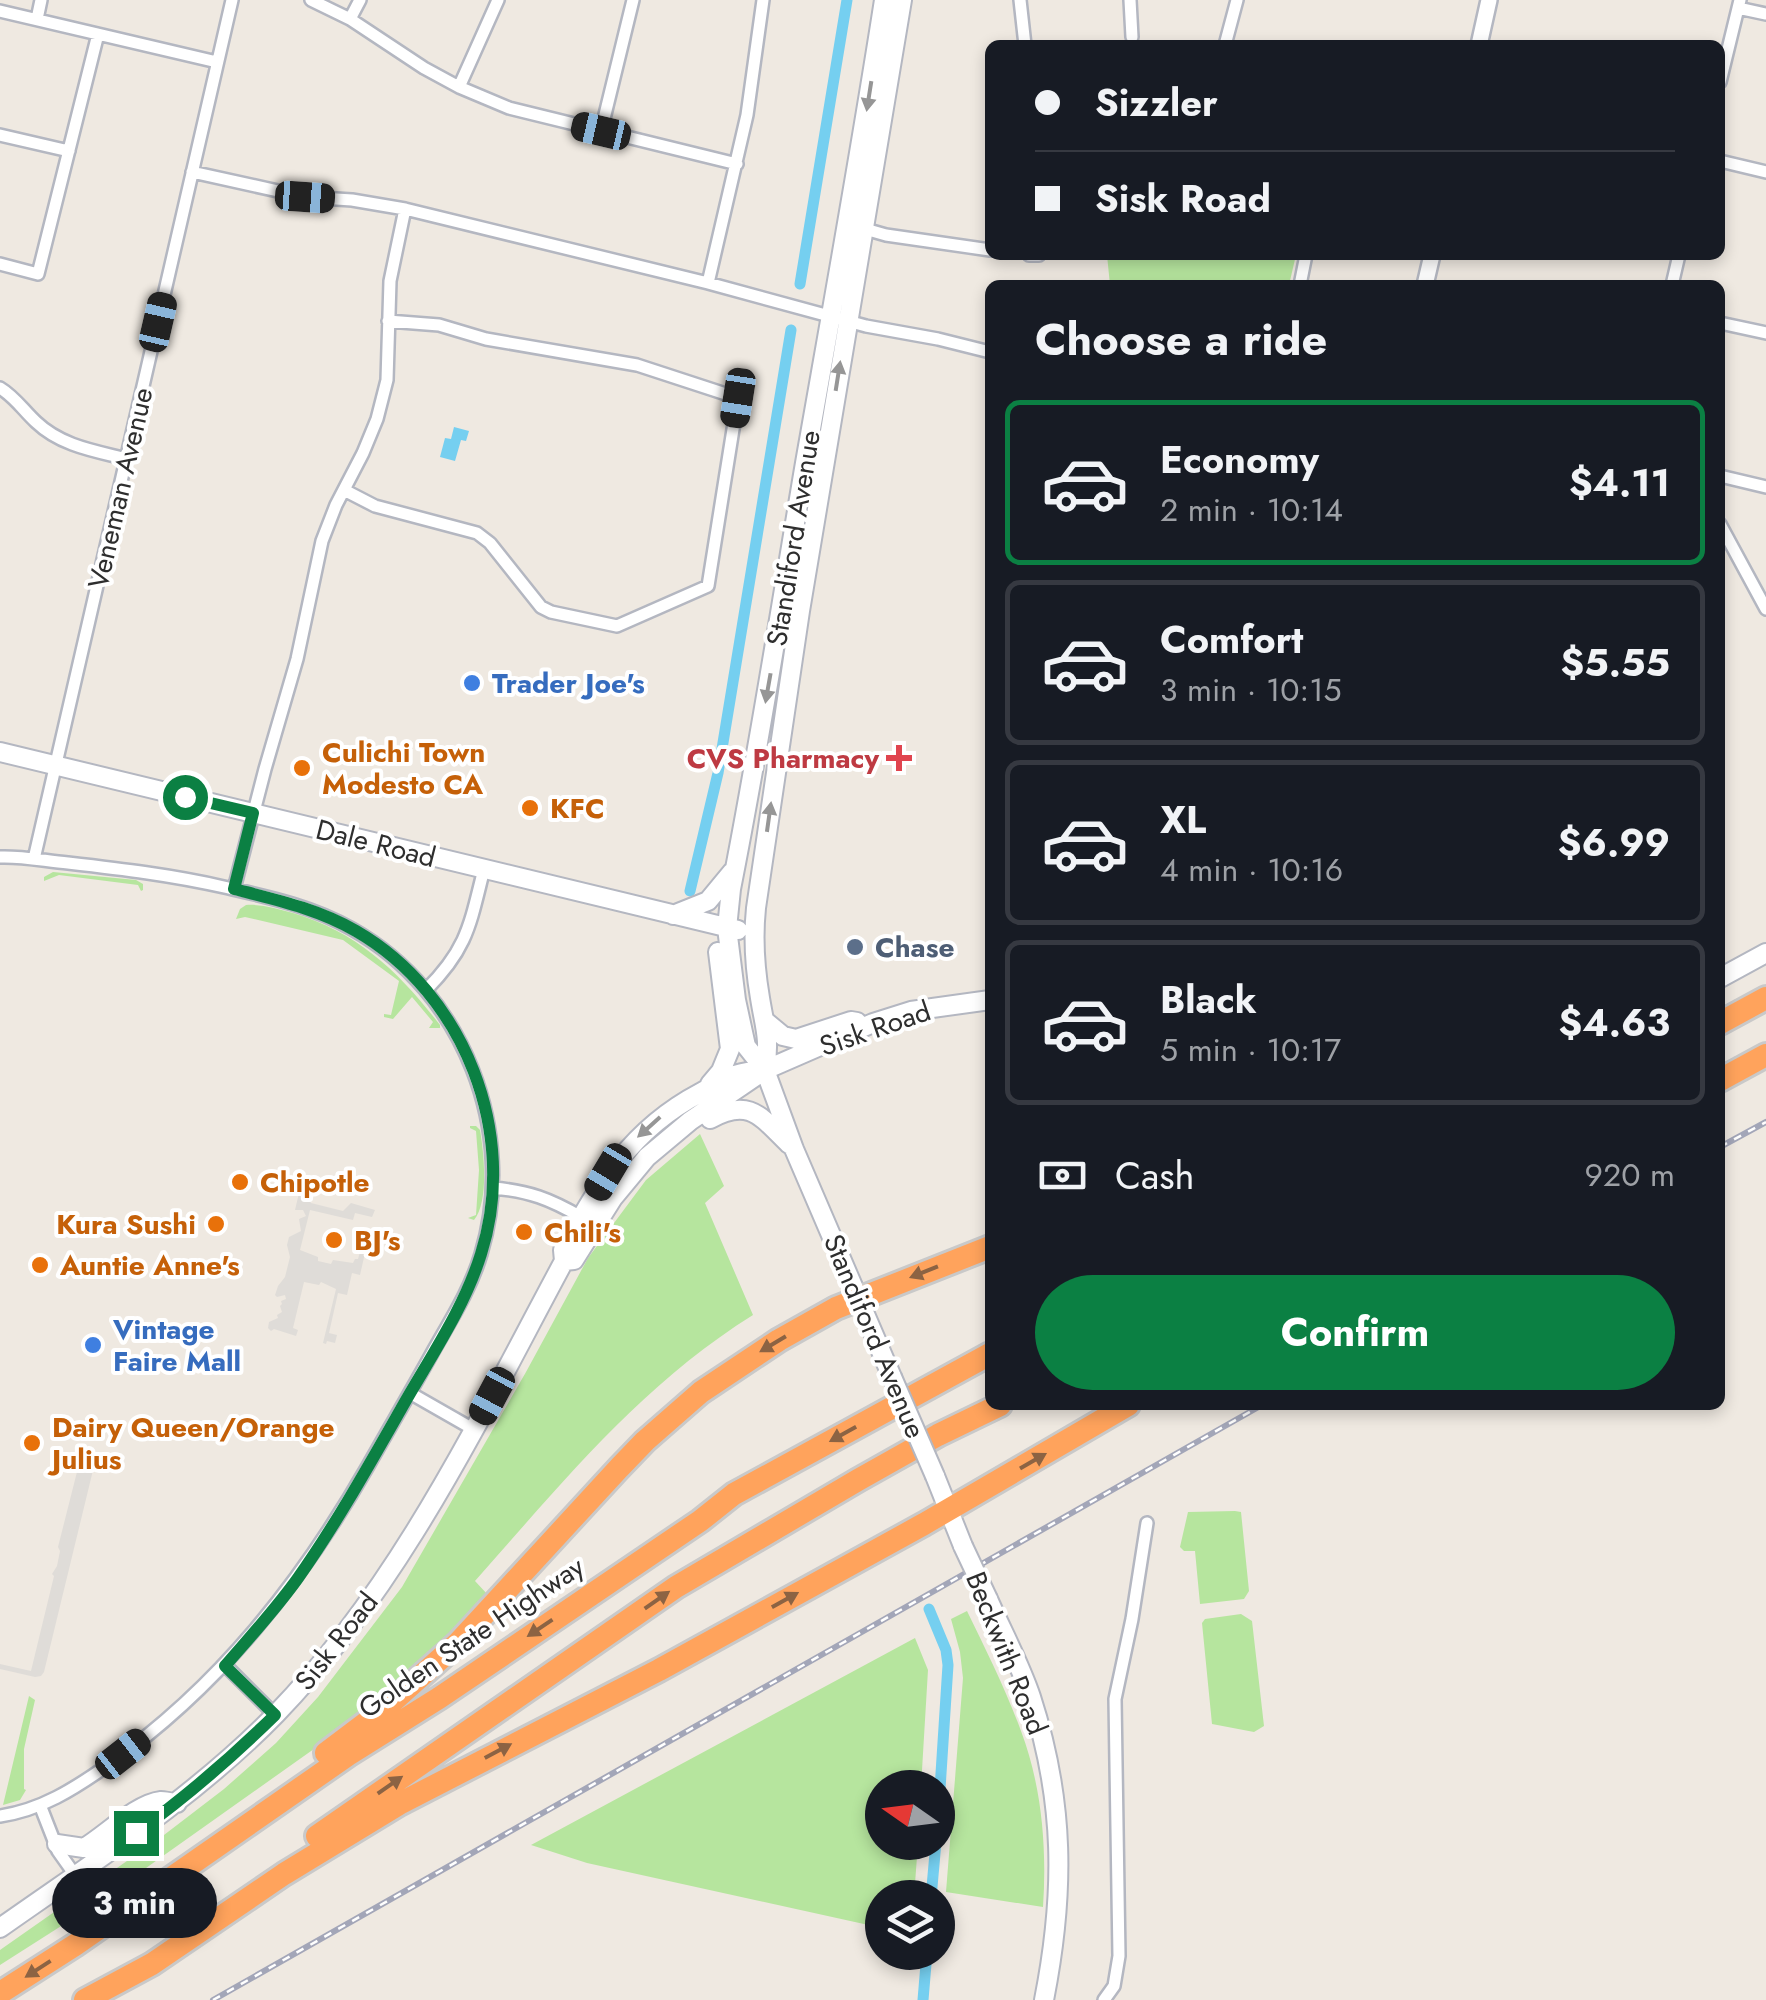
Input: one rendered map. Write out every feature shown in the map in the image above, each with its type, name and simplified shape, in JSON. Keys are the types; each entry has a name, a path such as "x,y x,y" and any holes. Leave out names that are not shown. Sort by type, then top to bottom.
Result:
{"highway":[{"path":"1725,1020 1766,998"},
{"path":"1725,1078 1766,1055"},
{"path":"75,1945 157,1875 306,1768 423,1676 645,1441 702,1392 736,1366 836,1308 985,1249"},
{"name":"Golden State Highway","path":"0,1993 700,1521 734,1494 985,1357"},
{"path":"82,2000 676,1588 874,1471 990,1410"},
{"path":"82,2000 152,1964 284,1874 399,1804 659,1670 1119,1410"}],"main road":[{"name":"Standiford Avenue","path":"765,1070 769,1042 753,931 849,222 884,0"},
{"name":"Standiford Avenue","path":"902,0 864,228 839,318 726,928 746,1046 765,1070 794,1150 963,1546"},
{"name":"Dale Road","path":"0,752 726,928 753,931"},
{"path":"673,915 708,901 736,867"},
{"path":"705,1090 730,1052 718,949 726,928"},
{"path":"1725,975 1766,953"},
{"name":"Sisk Road","path":"564,1261 574,1260 614,1198 647,1157 690,1121 765,1070 873,1023 918,1009 985,1001"},
{"path":"765,1021 783,1036 796,1038 850,1021 873,1023"},
{"name":"Sisk Road","path":"0,1928 177,1803 275,1715 331,1651 381,1583 473,1429 564,1261 563,1250 608,1172 642,1132 665,1113 737,1072 765,1070"},
{"path":"614,1198 678,1141 732,1109 745,1108 758,1114 794,1150"},
{"name":"Beckwith Road","path":"963,1546 1030,1694 1054,1789 1059,1844 1058,1911 1044,2000"},
{"path":"57,1844 86,1847 146,1807 159,1802 177,1803"}],"street":[{"path":"37,19 41,0"},
{"name":"Veneman Avenue","path":"34,860 232,0"},
{"path":"312,0 350,19 424,68 509,108 737,164"},
{"path":"350,19 360,0"},
{"path":"459,87 498,0"},
{"path":"601,131 633,0"},
{"path":"708,283 737,164 762,0"},
{"path":"1020,0 1024,40"},
{"path":"1130,0 1132,37"},
{"path":"1226,40 1236,0"},
{"path":"1480,40 1488,0"},
{"path":"1725,61 1739,4 1766,14"},
{"path":"0,11 218,62"},
{"path":"0,264 38,274 98,34"},
{"path":"0,135 69,151"},
{"path":"1725,162 1766,172"},
{"path":"192,172 279,192 405,210 985,351"},
{"path":"234,889 297,659 322,541 378,419 387,380 390,281 405,210"},
{"path":"864,228 886,236 985,249"},
{"path":"344,490 375,506 477,533 490,543 541,607 550,612 617,626 708,586 738,398 638,365 486,338 439,325 388,321"},
{"path":"1725,324 1766,333"},
{"path":"0,388 52,434 87,450 127,459"},
{"path":"1725,477 1766,487"},
{"path":"1725,533 1766,609"},
{"path":"0,857 139,871 302,906 350,928 392,956 426,990 461,1041 478,1083 492,1138 493,1188 488,1228 467,1291 324,1540 293,1584 225,1666 123,1754 63,1795 40,1806 0,1816"},
{"path":"426,990 461,948 484,869"},
{"path":"493,1188 543,1196 581,1217"},
{"path":"410,1393 473,1429"},
{"path":"1104,2000 1114,1986 1119,1956 1115,1699 1147,1523"},
{"path":"225,1666 275,1715"},
{"path":"40,1806 58,1851 75,1875"}],"green space":[{"path":"1108,260 1295,260 1290,280 1110,280"},
{"path":"53,872 136,880 143,884 143,890 138,885 59,875 44,881"},
{"path":"246,905 317,921 358,943 409,988 440,1028 429,1028 433,1022 412,997 393,1019 384,1017 391,1015 399,981 343,940 245,917 236,919"},
{"path":"470,1126 480,1130 484,1164 482,1202 474,1220 468,1218 476,1215 479,1170 476,1131"},
{"path":"700,1134 724,1186 705,1203 753,1315 675,1372 605,1438 475,1581 488,1595 412,1671 328,1739 91,1907 0,1965 0,1950 224,1789 276,1743 318,1697 402,1587 588,1258 646,1180"},
{"path":"1188,1512 1241,1512 1249,1591 1244,1599 1200,1604 1195,1551 1180,1547"},
{"path":"967,1611 1021,1731 1038,1796 1044,1862 1043,1907 955,1893 955,1880 947,1880 949,1860 955,1860 955,1779 963,1678 951,1619"},
{"path":"1241,1614 1252,1621 1264,1726 1254,1732 1212,1724 1202,1623 1205,1619"},
{"path":"915,1638 928,1670 922,1770 865,1770 865,1860 917,1860 915,1880 865,1880 865,1924 587,1863 531,1845"},
{"path":"29,1696 35,1700 24,1749 26,1790 20,1800 3,1805"}],"shaded area":[{"path":"302,1192 314,1195 311,1203 343,1211 351,1203 375,1210 372,1217 355,1213 353,1220 310,1210 300,1250 318,1257 318,1261 353,1263 370,1231 360,1275 352,1273 347,1295 338,1293 329,1333 337,1335 335,1343 323,1343 336,1289 321,1282 304,1282 293,1328 298,1330 296,1336 268,1328 269,1322 282,1312 281,1301 286,1299 285,1295 275,1295 290,1257 289,1237 301,1231 299,1219 306,1216 303,1210 295,1210"},
{"path":"85,1448 95,1462 44,1672 35,1677 0,1669 0,1664 31,1671"}],"water":[{"path":"454,427 469,431 466,441 461,440 455,461 440,457 445,438 451,439"}],"waterway":[{"path":"800,284 847,0"},
{"path":"690,891 718,773 791,330"},
{"path":"929,1609 948,1665 941,1770"},
{"path":"933,1880 934,1860"},
{"path":"923,2000 926,1970"}],"railway":[{"path":"1725,1144 1766,1122"},
{"path":"213,2000 1253,1410"}],"place":[{"name":"Trader Joe's","path":"472,683"},
{"name":"CVS Pharmacy","path":"899,758"},
{"name":"Culichi Town Modesto CA","path":"302,768"},
{"name":"KFC","path":"530,808"},
{"name":"Chase","path":"855,947"},
{"name":"Chipotle","path":"240,1182"},
{"name":"Kura Sushi","path":"216,1224"},
{"name":"Chili's","path":"524,1232"},
{"name":"BJ's","path":"334,1240"},
{"name":"Auntie Anne's","path":"40,1265"},
{"name":"Vintage Faire Mall","path":"93,1345"},
{"name":"Dairy Queen/Orange Julius","path":"32,1443"}],"route":[{"path":"136,1833 222,1766 275,1715 225,1666 324,1540 448,1326 481,1254 493,1188 492,1138 478,1083 461,1041 426,990 392,956 350,928 302,906 234,889 253,813 185,797"}]}
